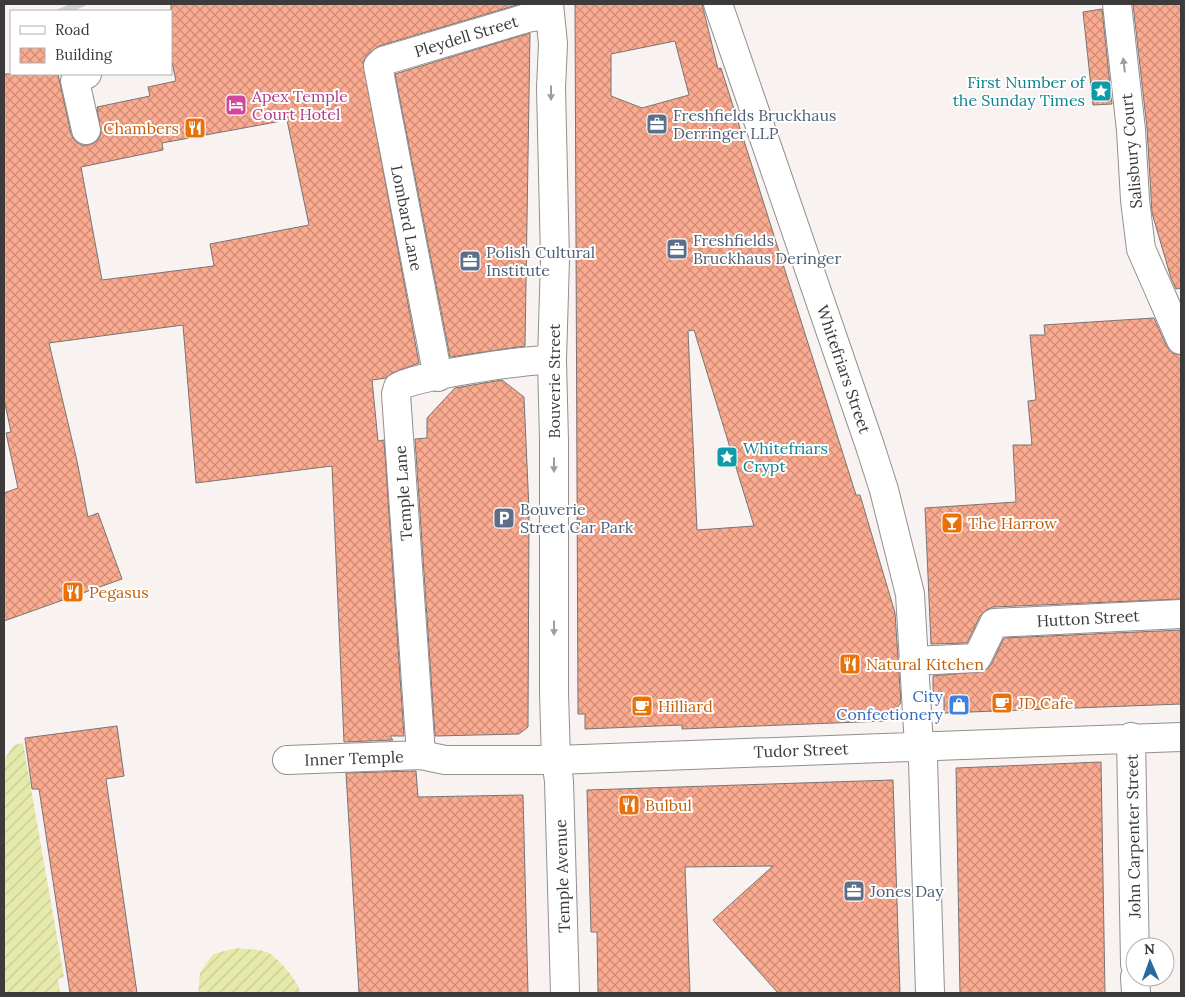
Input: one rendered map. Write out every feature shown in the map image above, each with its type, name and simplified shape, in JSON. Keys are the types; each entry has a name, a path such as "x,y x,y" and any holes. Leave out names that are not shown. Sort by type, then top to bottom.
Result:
{"street":[{"name":"Whitefriars Street","path":"718,4 884,490 910,594 919,746 923,760 930,993"},
{"name":"Salisbury Court","path":"1117,4 1131,130 1134,200 1142,249 1181,340"},
{"name":"Pleydell Street","path":"383,61 527,18 549,9"},
{"name":"Bouverie Street","path":"549,9 554,44 551,88 555,259 552,360 556,760"},
{"name":"Lombard Lane","path":"383,61 378,66 438,377"},
{"path":"85,75 75,81 86,130"},
{"name":"Temple Lane","path":"421,756 396,394 398,387 404,383 438,377 535,360 552,360"},
{"name":"Hutton Street","path":"913,661 977,658 994,623 1181,614"},
{"name":"Tudor Street","path":"421,756 445,760 556,760 1131,737 1181,737"},
{"name":"John Carpenter Street","path":"1131,737 1135,937"},
{"name":"Inner Temple","path":"287,760 421,756"},
{"name":"Temple Avenue","path":"556,760 559,781 565,993"}],"green space":[{"path":"23,743 64,977 58,979 60,993 4,993 4,760 14,745"},
{"path":"237,948 269,953 293,977 300,993 198,993 200,973 213,954"}],"building":[{"path":"171,4 520,4 379,46 367,55 363,62 419,363 392,373 386,378 372,380 378,441 384,440 404,736 390,736 393,740 344,742 332,466 196,483 183,325 49,343 77,461 88,517 98,513 122,579 4,621 4,493 18,488 6,433 11,432 4,399 4,74 58,75 71,134 74,140 81,145 90,145 97,141 101,134 97,107 150,96 148,87 176,81 172,63","holes":["287,120 309,225 210,244 214,266 102,280 81,167 163,150 162,143"]},
{"path":"575,4 702,4 718,69 721,68 856,495 860,495 895,613 901,703 885,721 682,729 682,725 585,729 585,714 578,714","holes":["675,41 689,95 642,108 611,96 611,54","694,330 754,526 697,530 688,331"]},
{"path":"1133,4 1181,4 1181,288 1176,289 1152,213 1147,128"},
{"path":"1102,9 1112,104 1093,105 1083,12"},
{"path":"530,33 525,346 450,357 395,74"},
{"path":"1154,318 1167,347 1172,353 1181,355 1181,599 993,607 986,610 980,616 967,643 931,644 925,508 1016,502 1013,445 1032,445 1028,401 1036,400 1030,335 1045,335 1044,325"},
{"path":"502,380 524,397 529,510 528,727 519,734 435,736 415,439 427,438 427,418 455,388"},
{"path":"1181,630 1181,704 944,713 944,697 933,697 933,676 985,671 991,665 1004,638"},
{"path":"117,726 124,776 106,779 137,993 70,993 39,789 32,789 25,738"},
{"path":"1101,762 1105,993 960,993 956,768"},
{"path":"416,771 418,797 523,795 528,993 359,993 346,773"},
{"path":"893,780 900,993 778,993 713,920 773,866 685,867 690,993 598,993 597,932 591,932 587,790"}],"tunnel":[{"path":"70,4 73,10"}],"place":[{"name":"First Number of the Sunday Times","path":"1101,91"},
{"name":"Apex Temple Court Hotel","path":"236,105"},
{"name":"Freshfields Bruckhaus Derringer LLP","path":"657,124"},
{"name":"Chambers","path":"195,128"},
{"name":"Freshfields Bruckhaus Deringer","path":"677,249"},
{"name":"Polish Cultural Institute","path":"470,261"},
{"name":"Whitefriars Crypt","path":"727,457"},
{"name":"Bouverie Street Car Park","path":"504,518"},
{"name":"The Harrow","path":"952,523"},
{"name":"Pegasus","path":"73,592"},
{"name":"Natural Kitchen","path":"850,664"},
{"name":"JD Cafe","path":"1002,703"},
{"name":"City Confectionery","path":"959,705"},
{"name":"Hilliard","path":"642,706"},
{"name":"Bulbul","path":"629,805"},
{"name":"Jones Day","path":"854,891"}]}
